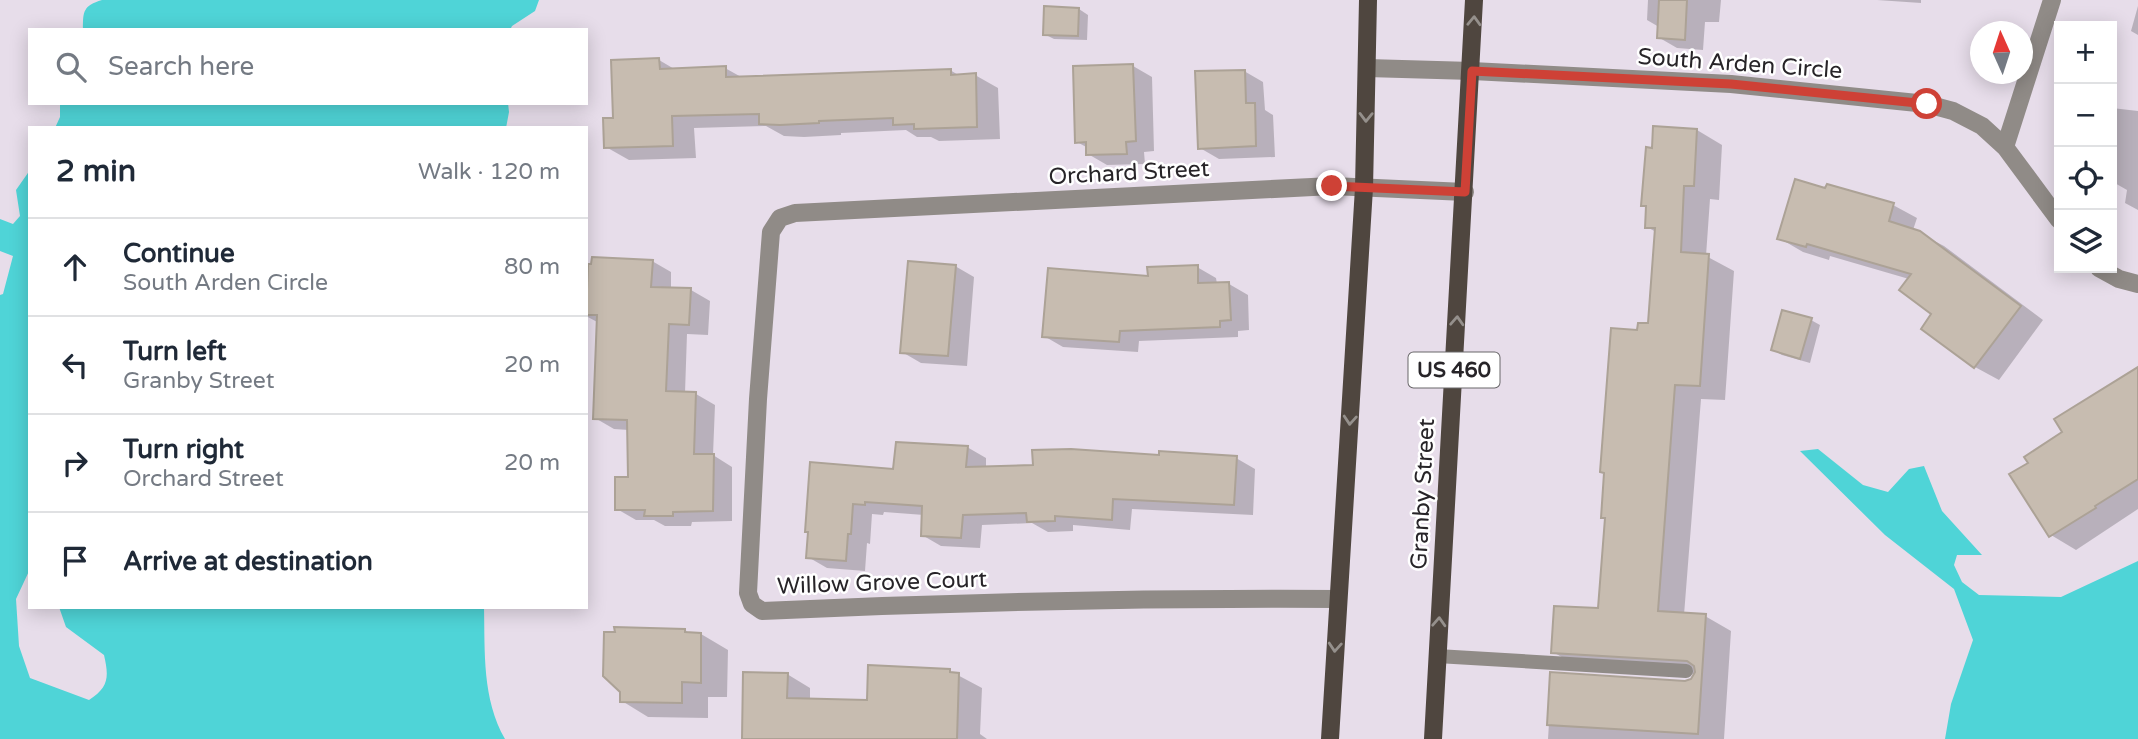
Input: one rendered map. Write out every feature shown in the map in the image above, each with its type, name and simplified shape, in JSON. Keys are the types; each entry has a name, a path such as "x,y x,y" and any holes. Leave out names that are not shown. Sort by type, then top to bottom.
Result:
{"main road":[{"path":"1330,739 1364,188 1368,0"},
{"name":"Granby Street","path":"1433,739 1474,0"}],"street":[{"path":"2005,148 2052,0"},
{"name":"South Arden Circle","path":"1367,68 1731,84 1927,104 1953,111 1982,126 2005,148 2054,213"},
{"name":"Orchard Street","path":"795,213 1332,186 1465,192"},
{"name":"Willow Grove Court","path":"795,213 780,218 771,232 758,399 748,593 752,604 762,611 922,604 1154,599 1338,599"},
{"path":"2108,273 2138,284"}],"lane":[{"path":"1437,656 1686,671"}],"water":[{"path":"102,0 539,0 535,11 511,28 83,28 85,10"},
{"path":"60,105 508,105 509,112 506,126 56,126 60,117"},
{"path":"28,173 28,573 16,599 19,646 30,678 89,700 104,686 107,669 104,655 66,627 60,609 484,609 489,692 492,708 505,739 0,739 0,295 3,294 13,256 0,251 0,219 13,224 20,216 16,190"},
{"path":"1818,449 1863,485 1888,492 1909,469 1924,466 1942,511 1982,555 1957,555 1954,565 1962,582 1979,595 2061,597 2138,561 2138,739 1945,739 1951,704 1973,640 1954,589 1885,535 1800,451"}],"building":[{"path":"1659,0 1687,0 1685,40 1657,38"},
{"path":"1044,6 1079,8 1078,36 1043,35"},
{"path":"659,58 660,69 726,66 726,77 951,69 951,75 976,73 977,127 914,129 914,124 893,125 893,118 780,125 759,124 759,114 672,116 673,146 604,148 603,118 613,118 611,60"},
{"path":"1133,64 1136,141 1126,142 1127,154 1086,155 1086,142 1075,143 1073,66"},
{"path":"1245,70 1246,103 1255,103 1256,146 1198,149 1195,71"},
{"path":"1653,126 1697,129 1694,186 1684,186 1681,252 1709,254 1700,386 1675,385 1658,611 1706,614 1698,734 1547,725 1550,672 1685,681 1691,679 1695,672 1694,666 1687,661 1551,653 1554,606 1598,608 1605,518 1601,518 1604,473 1600,472 1611,328 1637,330 1638,323 1648,323 1655,228 1645,228 1646,206 1641,206 1646,147 1652,148"},
{"path":"1795,179 1825,188 1827,184 1894,203 1889,221 1920,231 2021,306 1974,368 1921,329 1931,314 1899,290 1911,274 1807,244 1806,247 1777,239"},
{"path":"592,257 653,260 651,287 691,288 689,325 669,324 666,391 696,392 694,454 714,454 713,511 644,516 645,510 615,510 615,477 628,477 627,420 593,419 597,315 588,315 588,264 591,264"},
{"path":"908,261 956,265 948,356 900,353"},
{"path":"1198,265 1198,283 1229,282 1231,320 1220,321 1220,327 1120,331 1119,342 1042,337 1048,268 1148,276 1147,267"},
{"path":"1782,310 1812,318 1800,359 1771,350"},
{"path":"2138,367 2138,479 2049,537 2009,474 2028,463 2024,457 2062,432 2054,419"},
{"path":"896,442 968,446 966,467 1033,465 1032,450 1071,449 1159,455 1159,451 1237,456 1234,505 1113,499 1112,520 1055,516 1055,521 1027,522 1026,513 963,515 961,538 921,536 922,506 865,502 865,505 853,504 846,561 806,558 810,462 893,469"},
{"path":"614,627 685,629 685,632 701,633 701,683 682,682 682,703 620,702 620,692 603,676 604,632 615,632"},
{"path":"868,665 950,669 950,672 959,673 957,739 742,739 743,672 788,673 787,698 867,700"}],"route":[{"path":"1332,186 1465,192 1472,71 1731,84 1927,104"}]}
